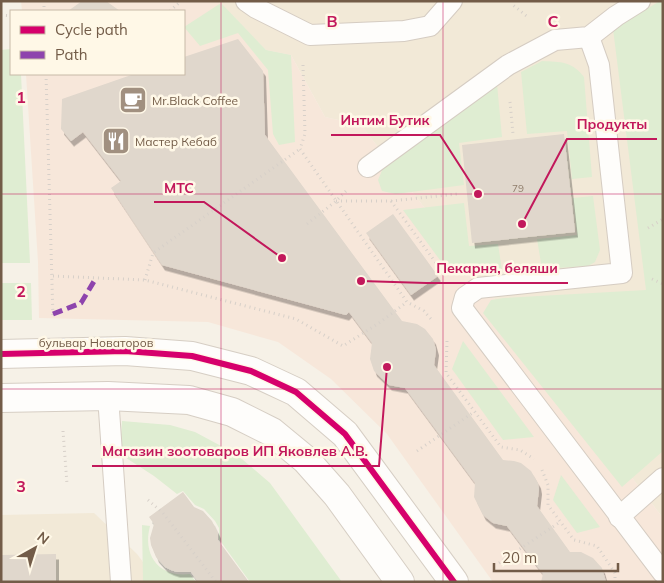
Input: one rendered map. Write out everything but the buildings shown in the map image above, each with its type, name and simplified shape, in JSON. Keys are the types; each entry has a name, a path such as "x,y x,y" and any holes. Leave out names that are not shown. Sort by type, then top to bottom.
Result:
{"street":[{"name":"бульвар Новаторов","path":"1,354 125,351 192,356 251,371 296,392 345,434 454,582"},
{"path":"1,398 108,396 190,400 232,412 272,432 306,460 338,496 400,582"}],"lane":[{"path":"246,1 310,35 404,31 430,26 452,1"},
{"path":"368,167 508,65 555,40 589,37 616,16 640,1"},
{"path":"589,37 599,65 622,273 478,288 463,302 619,516 663,573"},
{"path":"108,396 121,582"},
{"path":"619,516 663,478"}],"path":[{"path":"171,10 181,1"},
{"path":"145,280 153,253 300,149 305,134 303,62 310,35"},
{"path":"46,75 54,326"},
{"path":"300,149 407,302 424,311 438,325 446,339 446,373 474,412 501,447 520,450 538,462 548,485 548,505 574,540 597,546 615,573 615,582"},
{"path":"307,224 336,201 368,167"},
{"path":"336,201 391,201 457,194"},
{"path":"391,201 463,302 438,325"},
{"path":"644,231 663,219"},
{"path":"53,276 145,280 296,319 342,346 379,323 407,302"},
{"path":"652,279 663,284"},
{"path":"418,451 474,412"},
{"path":"62,423 67,484"},
{"path":"143,494 162,513 216,582"},
{"path":"498,563 560,522"}],"shaded area":[{"path":"21,1 218,1 266,50 291,55 325,117 361,125 663,518 663,582 493,582 387,434 331,379 278,342 208,322 39,318 38,262 26,75 185,75 185,10 22,10"},
{"path":"218,1 663,1 663,518 361,125 325,117 291,55 266,50"},
{"path":"94,513 137,554 158,582 1,582 1,515"}],"green space":[{"path":"663,1 663,451 622,487 483,313 491,300 504,298 646,290 613,29"},
{"path":"221,3 266,50 291,55 295,142 279,145 273,134 268,70 238,33 200,46 185,26"},
{"path":"10,49 10,75 21,75 30,263 1,263 1,50"},
{"path":"542,61 566,63 575,68 584,77 592,177 572,179 567,131 527,134 521,72"},
{"path":"497,84 502,137 459,143 464,185 396,194 382,191 378,180 383,168"},
{"path":"593,196 600,250 595,262 588,266 542,269 537,239 577,235 573,198"},
{"path":"464,203 469,246 498,244 502,270 451,275 403,210"},
{"path":"1,283 31,283 32,320 1,320"},
{"path":"463,341 534,437 503,440 452,369"},
{"path":"122,421 170,425 195,432 236,454 270,483 342,582 250,582 219,539 219,528 204,509 195,505 183,491 177,494 154,476 120,454"},
{"path":"561,475 600,527 577,533 553,500"},
{"path":"142,525 150,526 149,547 156,563 170,572 190,574 196,582 143,582"}],"marked path":[{"path":"53,314 81,303 96,278"}],"cycle path":[{"path":"1,354 125,351 192,356 251,371 296,392 345,434 454,582"}],"place":[{"name":"Mr.Black Coffee","path":"133,100"},
{"name":"Мастер Кебаб","path":"116,141"},
{"name":"Интим Бутик","path":"478,194"},
{"name":"Продукты","path":"522,224"},
{"name":"МТС","path":"282,258"},
{"name":"Пекарня, беляши","path":"361,281"},
{"name":"Магазин зоотоваров ИП Яковлев А.В.","path":"387,367"}]}
